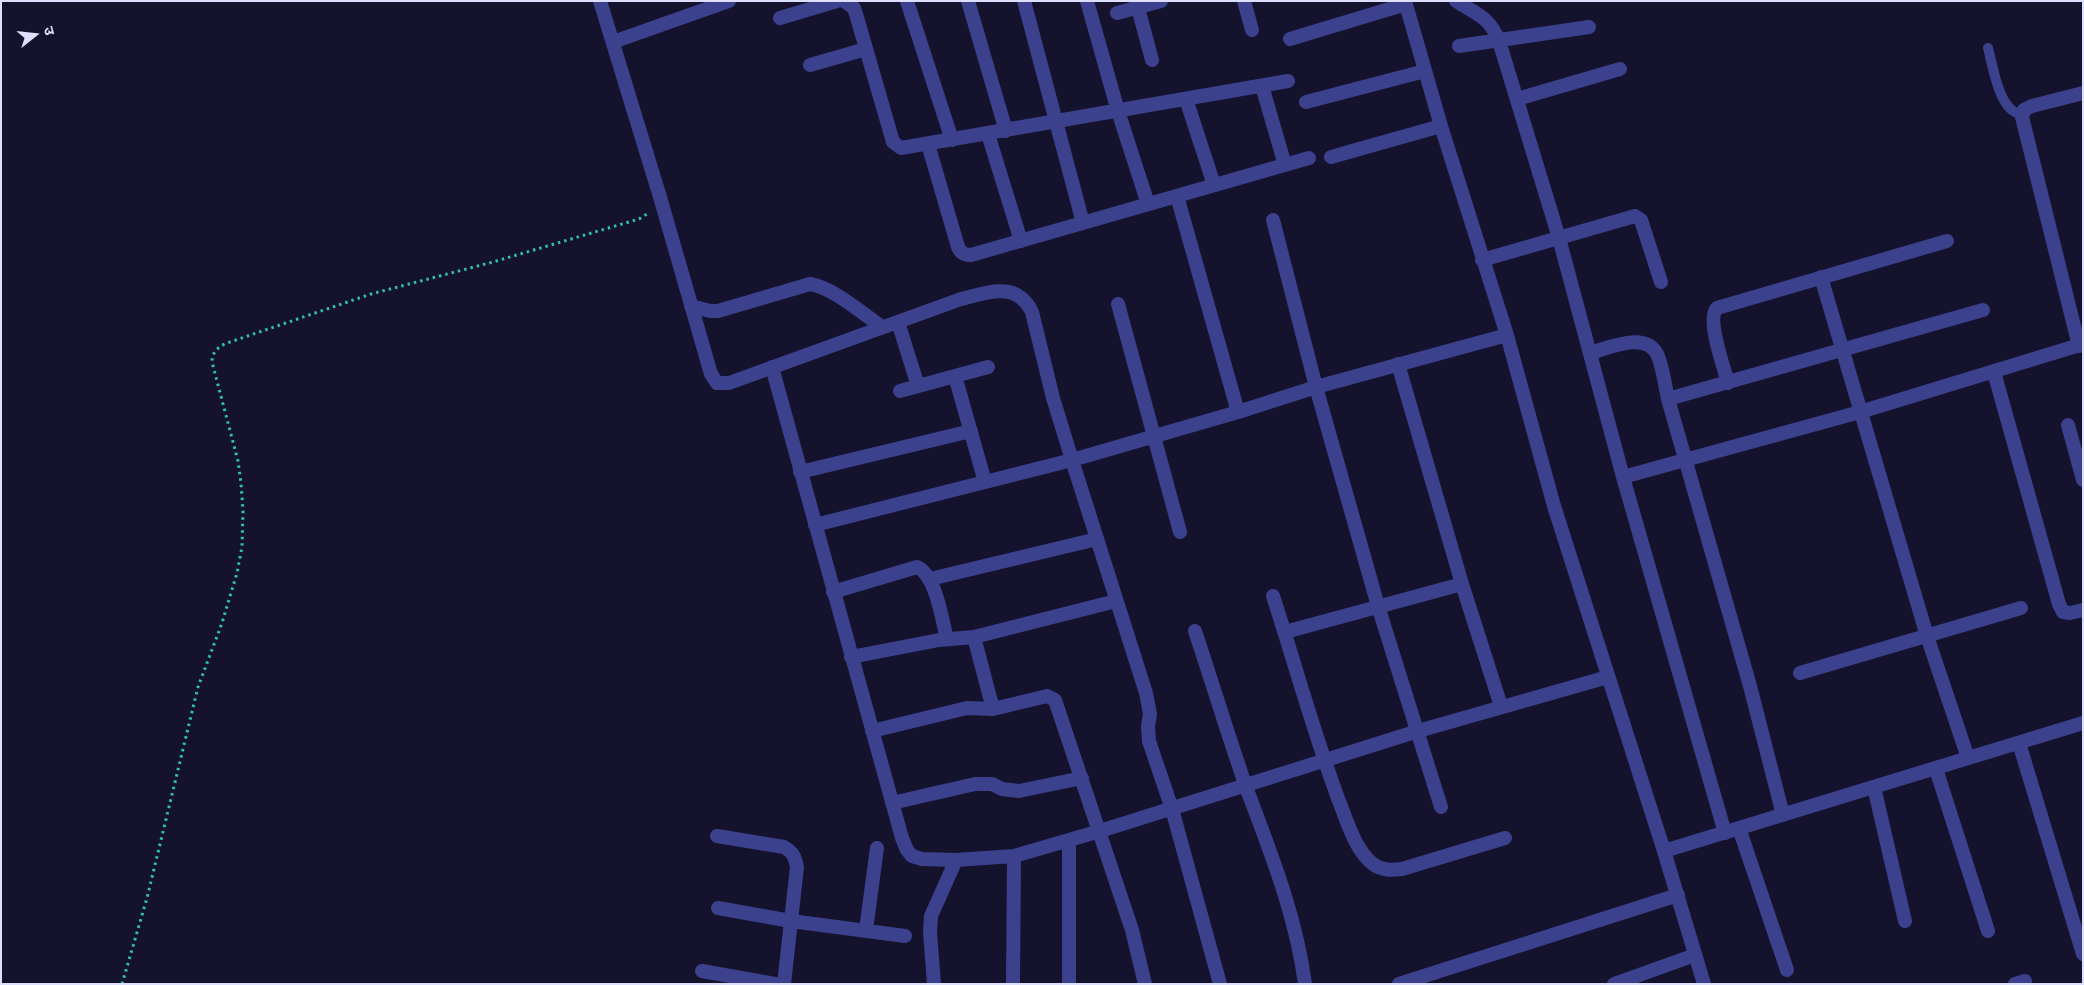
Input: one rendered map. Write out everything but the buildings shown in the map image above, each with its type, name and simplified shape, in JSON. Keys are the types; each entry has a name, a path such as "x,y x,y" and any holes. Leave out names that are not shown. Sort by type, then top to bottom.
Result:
{"street":[{"path":"600,1 660,197 711,374 718,383 729,383 961,299 998,291 1013,292 1027,302 1032,312 1053,398 1149,705 1149,741 1172,808 1220,984"},
{"path":"613,42 729,1"},
{"path":"780,18 836,1"},
{"path":"844,1 854,8 893,142 900,148 1288,81"},
{"path":"907,1 952,140"},
{"path":"968,1 1006,131"},
{"path":"1024,1 1083,223"},
{"path":"1087,1 1118,111 1148,204"},
{"path":"1117,13 1161,1"},
{"path":"1244,1 1252,30"},
{"path":"1456,1 1484,17 1496,32 1499,41 1559,238 1623,477 1725,833"},
{"path":"1290,39 1406,3 1441,126 1506,335 1554,506 1678,895 1704,984"},
{"path":"1138,8 1152,60"},
{"path":"1458,46 1589,27"},
{"path":"810,65 866,48"},
{"path":"1517,99 1620,69"},
{"path":"1306,102 1425,70"},
{"path":"1262,86 1285,165"},
{"path":"1623,477 1860,412 2081,345 2022,122 2022,114 2032,106 2083,93"},
{"path":"1186,99 1214,185"},
{"path":"1331,157 1441,126"},
{"path":"988,134 1021,240"},
{"path":"928,144 960,252 965,255 972,255 1309,158"},
{"path":"1177,196 1238,412"},
{"path":"1482,260 1639,217 1661,282"},
{"path":"1273,220 1316,387 1378,606 1441,807"},
{"path":"1728,383 1712,323 1714,311 1720,306 1947,241"},
{"path":"1821,276 1927,636 1968,758"},
{"path":"691,306 718,311 810,284 816,285 835,295 882,327"},
{"path":"1118,304 1180,532"},
{"path":"1668,399 1983,310"},
{"path":"898,322 918,386"},
{"path":"814,525 1072,460 1238,412 1316,387 1506,335"},
{"path":"1590,353 1638,341 1645,342 1658,356 1668,399 1750,686 1784,815"},
{"path":"1398,364 1462,584 1501,706"},
{"path":"772,367 814,525 902,838 912,856 922,859 956,860 1014,856 1100,832 1418,731 1608,677"},
{"path":"900,391 988,367"},
{"path":"1994,372 2059,604 2063,612 2066,613 2083,610"},
{"path":"955,376 986,482"},
{"path":"2068,425 2083,480"},
{"path":"800,472 971,431"},
{"path":"930,580 1097,539"},
{"path":"833,592 912,568 923,569 930,580 947,639"},
{"path":"1285,632 1462,584"},
{"path":"1273,596 1324,761 1348,823 1366,858 1379,868 1402,869 1505,838"},
{"path":"851,657 947,639 974,637 1116,602"},
{"path":"1800,673 2020,608"},
{"path":"1195,630 1246,785 1288,902 1305,984"},
{"path":"974,637 993,709"},
{"path":"872,731 967,708 993,709 1042,696 1052,697 1057,703 1132,930 1145,984"},
{"path":"1664,851 2083,723"},
{"path":"2019,743 2083,954"},
{"path":"1936,769 1988,931"},
{"path":"892,803 975,784 992,784 1009,791 1019,791 1082,778"},
{"path":"1874,787 1905,920"},
{"path":"1740,828 1787,970"},
{"path":"717,836 784,847 791,851 795,857 797,867 784,984"},
{"path":"1069,840 1069,984"},
{"path":"866,930 877,848"},
{"path":"1012,984 1014,856"},
{"path":"934,984 930,932 931,916 956,860"},
{"path":"1399,984 1678,895"},
{"path":"718,908 791,921 905,936"},
{"path":"1614,984 1695,955"},
{"path":"702,970 775,984"}],"lane":[{"path":"1988,48 2004,102 2013,112 2022,114"}],"path":[{"path":"122,984 147,898 198,687 227,606 237,573 242,547 243,511 238,461 212,362 212,356 215,351 227,342 370,294 493,262 640,219 649,213 660,197"}]}
